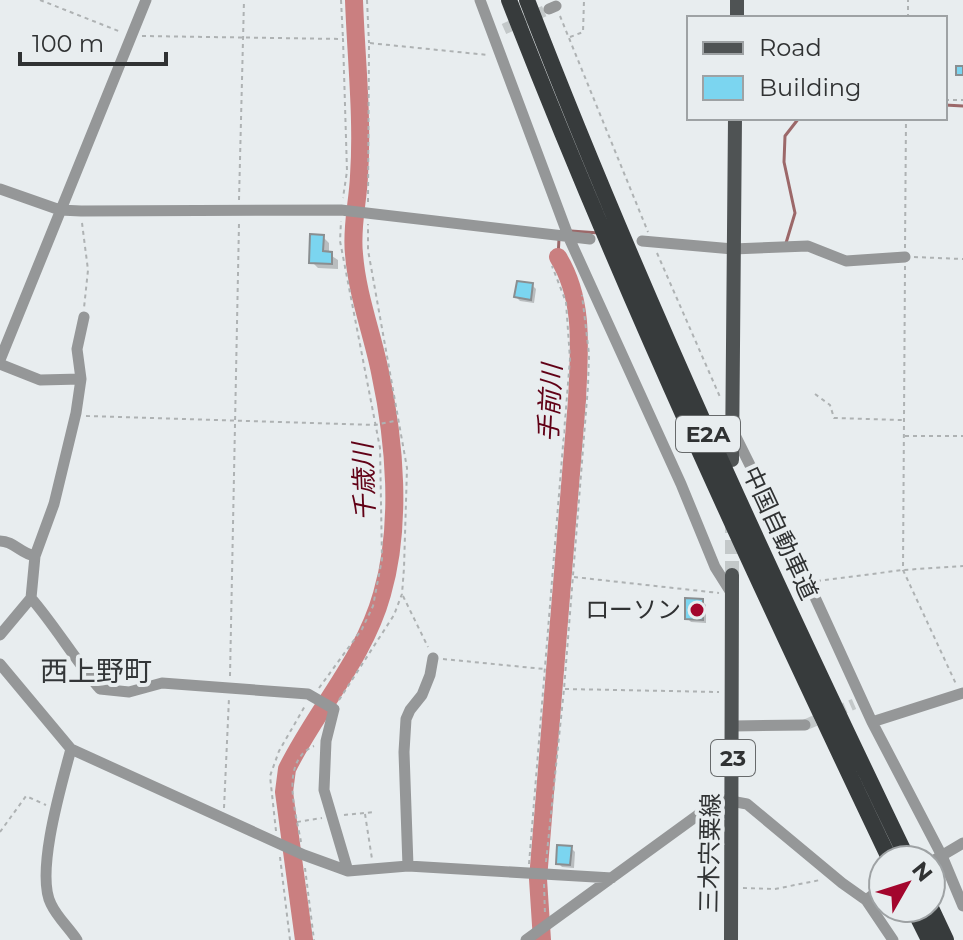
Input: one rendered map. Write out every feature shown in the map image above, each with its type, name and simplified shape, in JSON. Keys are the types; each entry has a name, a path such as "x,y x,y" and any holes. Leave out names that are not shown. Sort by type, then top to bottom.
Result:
{"highway":[{"name":"中国自動車道","path":"509,0 622,280 689,432 882,844"},
{"name":"中国自動車道","path":"527,0 616,222 697,411 900,844"}],"main road":[{"path":"732,460 735,120"},
{"name":"三木宍粟線","path":"731,940 732,575"}],"street":[{"path":"81,379 40,380 0,362 146,0"},
{"path":"480,0 499,32 501,57 569,238 681,484 715,567 732,594"},
{"path":"0,189 60,210 366,211 590,239"},
{"path":"647,242 733,249 808,246 846,261 905,257"},
{"path":"0,635 31,598 35,556 54,504 76,413 81,379 77,349 84,317"},
{"path":"732,429 808,582 858,702 872,722 929,844"},
{"path":"0,541 9,541 30,556 35,556"},
{"path":"31,598 100,689 129,692 162,683 314,697 331,709 324,790 348,871"},
{"path":"408,866 404,752 406,719 422,695 433,658"},
{"path":"0,664 71,749 301,854 348,871 408,866 612,878"},
{"path":"872,722 962,693"},
{"path":"733,726 805,725"},
{"path":"71,749 56,811 46,874 50,903 77,940"},
{"path":"537,933 720,799 747,804 866,900 893,940"},
{"path":"947,878 962,903"}],"path":[{"path":"40,0 131,36 343,39"},
{"path":"224,817 244,0"},
{"path":"290,940 270,776 279,751 362,629 373,606 381,577 383,491 380,448 340,241 347,171 341,0"},
{"path":"331,709 378,642 402,594 407,468 368,250 367,0"},
{"path":"570,37 583,32 584,0"},
{"path":"552,8 570,37 647,242 720,399"},
{"path":"369,43 501,57"},
{"path":"906,120 903,570 962,693"},
{"path":"81,211 88,270 84,317"},
{"path":"905,257 963,259"},
{"path":"537,933 544,892 537,872 545,669 570,359 566,302 552,266"},
{"path":"537,872 564,689 573,577 589,354 582,295"},
{"path":"815,394 830,405 834,418 904,420"},
{"path":"76,413 86,416 233,421 377,424 398,420"},
{"path":"904,436 963,436"},
{"path":"808,582 963,566"},
{"path":"573,577 732,594"},
{"path":"402,594 433,658 545,669"},
{"path":"564,689 732,691"},
{"path":"314,940 293,777 304,750 326,741"},
{"path":"0,832 26,796 56,811"},
{"path":"365,813 373,868"},
{"path":"731,887 775,889 818,881 832,874"}],"building":[{"path":"956,66 963,66 963,75 956,75"},
{"path":"310,234 324,235 323,251 332,252 332,264 309,263"},
{"path":"517,281 533,283 531,300 514,297"},
{"path":"685,598 703,599 703,620 685,619"},
{"path":"557,845 572,846 570,865 556,864"}],"waterway":[{"name":"千歳川","path":"304,940 284,792 287,769 352,662 374,618 388,568 394,512 392,455 385,399 354,254 360,132 354,0"},
{"name":"手前川","path":"947,105 963,106"},
{"name":"手前川","path":"786,243 795,213 784,162 785,136 797,120"},
{"name":"手前川","path":"571,231 599,233"},
{"name":"手前川","path":"558,257 559,239"},
{"name":"手前川","path":"542,940 538,879 579,363 573,291 558,257"}],"tunnel":[{"path":"504,29 549,9"},
{"path":"732,523 732,575"},
{"path":"805,725 854,704"}],"place":[{"name":"ローソン","path":"697,610"}],"district":[{"name":"西上野町","path":"96,671"}]}
